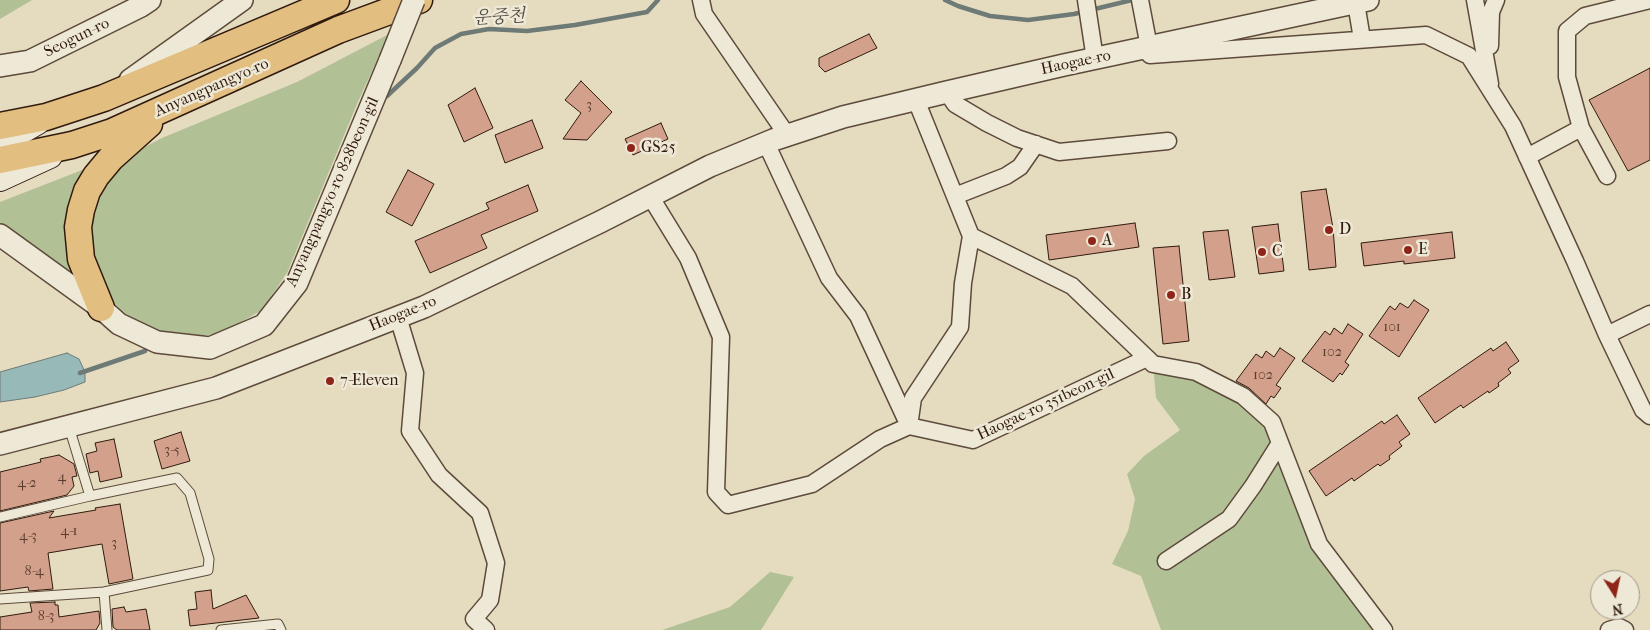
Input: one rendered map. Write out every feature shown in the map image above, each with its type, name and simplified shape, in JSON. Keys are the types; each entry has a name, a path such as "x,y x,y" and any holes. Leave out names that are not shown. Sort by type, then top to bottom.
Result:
{"main road":[{"name":"Anyangpangyo-ro","path":"0,126 46,117 104,98 336,0"},
{"name":"Anyangpangyo-ro","path":"0,160 72,145 112,132 338,30 419,0"},
{"path":"101,308 87,278 79,244 78,227 87,191 96,176 111,158 168,108"},
{"path":"0,144 46,117"},
{"path":"0,179 72,145"}],"street":[{"name":"Seogun-ro","path":"0,66 30,61 150,0"},
{"path":"104,98 242,0"},
{"name":"Anyangpangyo-ro 828beon-gil","path":"0,235 101,308 119,324 157,342 210,348 264,325 297,283 414,0"},
{"path":"702,0 704,14 787,135"},
{"path":"1086,0 1095,59 1426,35 1469,56 1512,126 1576,262 1607,335 1643,410 1650,416"},
{"path":"1475,0 1492,93"},
{"path":"1492,93 1491,12 1496,0"},
{"path":"1607,176 1581,128 1567,77 1567,31 1586,16 1650,0"},
{"path":"1362,1 1362,39"},
{"name":"Haogae-ro","path":"0,444 216,388 398,317 429,304 710,166 787,135 843,117 947,92 1362,1"},
{"path":"1140,4 1149,47"},
{"path":"947,92 955,104 987,123 1017,138 1059,152 1168,141"},
{"path":"908,426 913,398 960,328 963,283 971,236 916,100"},
{"path":"1527,157 1581,128"},
{"path":"766,143 829,278 858,316 908,426"},
{"path":"955,196 1006,176 1020,167 1036,144"},
{"path":"650,196 688,258 721,337 716,492 728,505 812,484 880,440 908,426"},
{"path":"971,236 1072,286 1153,364 1196,372 1243,396 1272,422 1319,544 1384,630"},
{"path":"0,253 36,261"},
{"path":"1607,335 1650,314"},
{"path":"398,317 414,373 410,431 439,475 480,513 496,563 490,600 474,619 486,630"},
{"name":"Haogae-ro 351beon-gil","path":"908,426 973,440 1147,358"},
{"path":"1166,561 1229,519 1254,486 1280,443"},
{"path":"1609,630 1618,627 1625,630"}],"lane":[{"path":"69,427 90,496"},
{"path":"0,517 177,478 190,493 209,559 208,570 104,592 0,599"},
{"path":"104,592 107,630"},
{"path":"221,630 280,627"}],"green space":[{"path":"0,0 32,0 0,19"},
{"path":"389,34 357,104 287,273 262,310 222,333 193,337 162,332 131,318 114,303 99,283 87,231 92,202 109,176 133,153 162,138 297,82"},
{"path":"95,165 87,286 0,226 0,202"},
{"path":"1153,364 1196,372 1272,422 1319,544 1381,630 1161,630 1141,576 1112,564 1128,531 1135,499 1127,474 1144,456 1180,430 1156,398"},
{"path":"770,572 794,577 761,630 662,630 730,607"}],"water":[{"path":"67,353 79,359 85,372 85,382 64,390 35,397 0,402 0,372"}],"building":[{"path":"869,34 877,48 825,72 819,66 819,58"},
{"path":"1650,68 1650,160 1628,171 1589,100"},
{"path":"581,81 612,112 587,140 563,139 581,113 565,100"},
{"path":"475,88 493,128 464,142 448,105"},
{"path":"532,120 543,148 505,163 495,135"},
{"path":"661,123 668,139 633,155 625,139"},
{"path":"408,170 434,184 412,226 386,212"},
{"path":"528,185 538,211 481,235 487,248 430,273 415,241 489,209 486,203"},
{"name":"D","path":"1326,189 1333,228 1336,267 1309,270 1301,192"},
{"name":"A","path":"1135,223 1139,247 1049,260 1046,235"},
{"path":"1278,224 1284,271 1259,274 1252,227"},
{"path":"1228,230 1235,277 1209,280 1203,232"},
{"name":"E","path":"1452,232 1455,258 1404,264 1404,261 1364,266 1361,243"},
{"name":"B","path":"1179,246 1189,341 1163,344 1153,248"},
{"path":"1414,300 1429,310 1399,357 1369,336 1390,306 1395,310 1400,303 1408,308"},
{"path":"1348,324 1363,334 1345,362 1349,365 1342,375 1340,373 1333,382 1302,361 1325,331 1330,335 1334,328 1342,334"},
{"path":"1506,342 1519,361 1508,369 1511,373 1498,383 1499,386 1489,393 1488,391 1463,408 1461,405 1435,423 1418,398 1491,348 1493,351"},
{"path":"1280,348 1295,358 1276,385 1281,388 1274,398 1271,396 1266,404 1249,388 1236,381 1256,354 1262,358 1266,351 1274,357"},
{"path":"1397,415 1410,434 1399,442 1402,446 1389,456 1390,459 1380,466 1378,464 1354,481 1352,478 1326,496 1309,471 1382,421 1384,424"},
{"path":"181,432 190,461 162,469 154,441"},
{"path":"114,439 122,477 100,482 98,471 90,473 86,454 97,451 95,443"},
{"path":"59,455 74,464 77,476 72,477 74,486 67,495 0,511 0,472 41,462 40,459"},
{"path":"120,504 133,579 109,584 102,544 48,553 53,589 29,591 28,587 0,591 0,523 54,511 49,518"},
{"path":"211,590 213,609 246,595 259,618 190,626 188,610 197,609 195,592"},
{"path":"55,602 55,605 58,605 59,617 99,611 100,623 96,630 0,630 0,617 32,612 30,603"},
{"path":"124,607 126,612 146,609 150,630 117,630 113,627 112,609"}],"waterway":[{"name":"운중천","path":"387,96 435,48 461,34 489,29 527,31 575,25 647,12 658,0"},
{"name":"운중천","path":"945,0 990,16 1028,20 1074,14 1132,0"},
{"name":"운중천","path":"80,373 145,351"}],"place":[{"name":"GS25","path":"631,148"},
{"name":"D","path":"1329,230"},
{"name":"A","path":"1092,241"},
{"name":"E","path":"1408,250"},
{"name":"C","path":"1262,252"},
{"name":"B","path":"1171,295"},
{"name":"7-Eleven","path":"330,381"}]}
